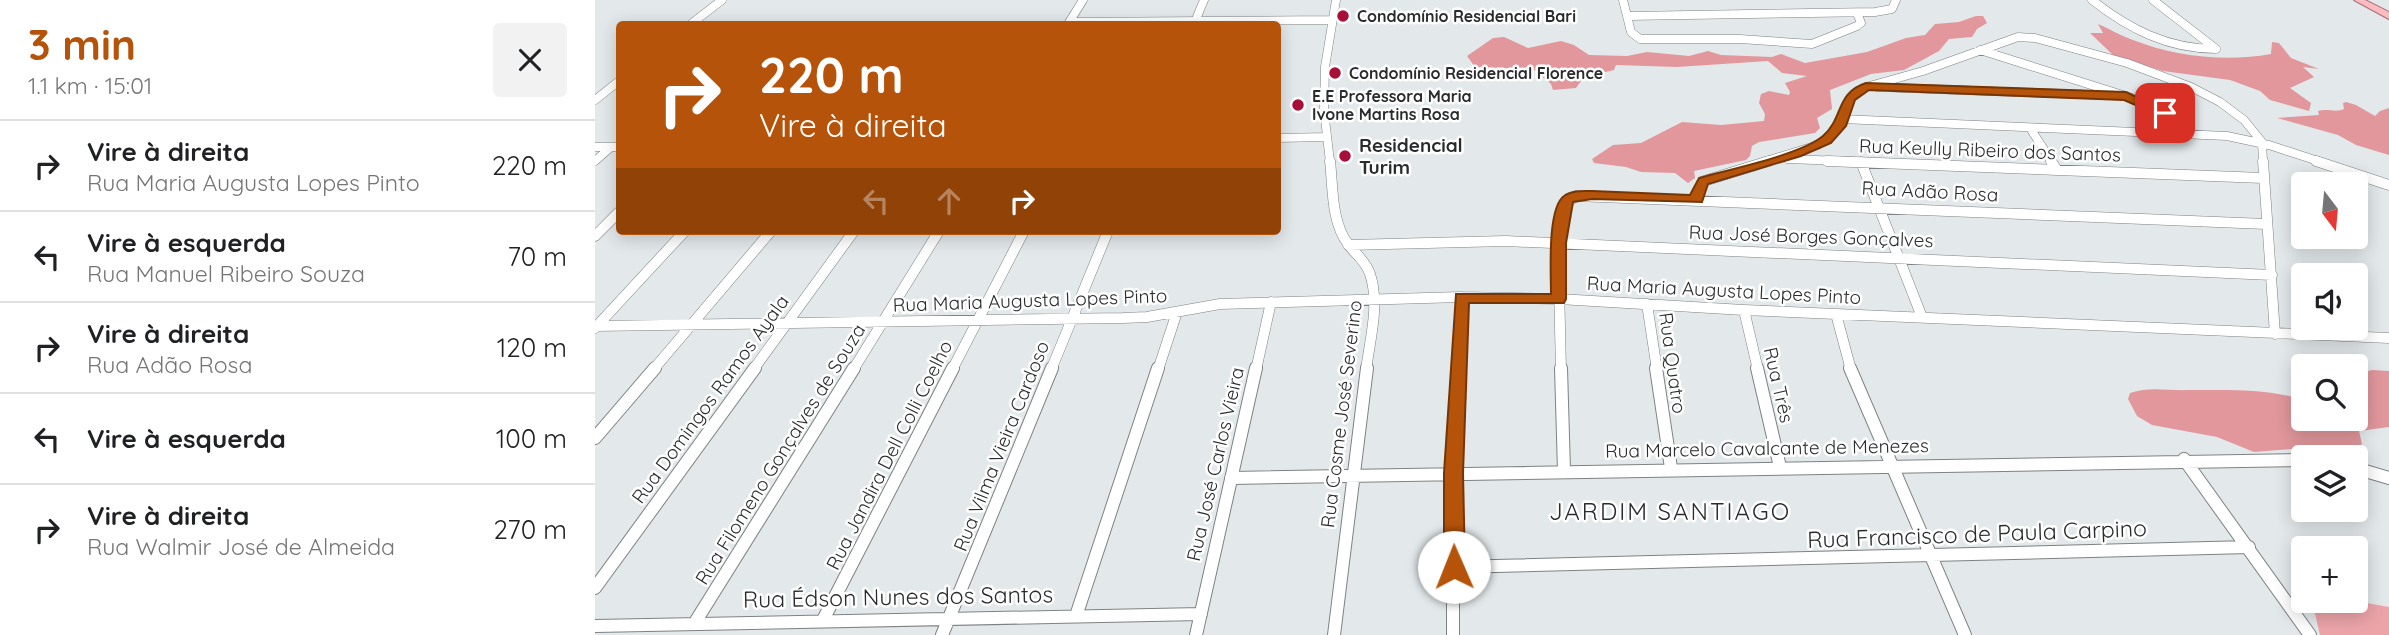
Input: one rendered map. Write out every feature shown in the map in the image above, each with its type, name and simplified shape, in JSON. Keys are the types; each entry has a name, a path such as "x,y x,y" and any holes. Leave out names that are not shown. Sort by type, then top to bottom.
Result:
{"main road":[{"path":"2358,0 2389,16"}],"street":[{"path":"695,21 722,0"},
{"path":"1070,21 1083,0"},
{"path":"1196,21 1204,0"},
{"name":"Rua Cosme José Severino","path":"1334,635 1375,299 1370,272 1358,253 1348,245 1339,227 1336,211 1324,110 1325,67 1336,0"},
{"path":"1623,0 1633,35 1640,39 1740,39 1812,44 1857,26 1861,23 1857,13"},
{"path":"1628,16 1857,13 1892,9 1896,0"},
{"path":"2092,0 2123,24 2142,34 2186,45 2216,48 2153,0"},
{"path":"1281,21 1332,20"},
{"path":"1697,199 1698,190 1704,181 1818,145 1834,134 1850,98 1866,87 1907,76 2018,37 2035,38 2179,81 2229,106 2247,121 2262,142 2275,334"},
{"path":"1980,50 2157,108 2187,134"},
{"path":"1907,76 1910,82 1919,88"},
{"path":"2078,82 2082,86 2081,95"},
{"path":"595,100 616,83"},
{"path":"1866,87 2126,96"},
{"path":"1842,119 2187,134 2262,142 2347,173 2389,185"},
{"path":"2029,128 2057,170"},
{"path":"1281,138 1327,137"},
{"name":"Rua Keully Ribeiro dos Santos","path":"1818,145 1826,157 1841,161"},
{"path":"595,147 615,147"},
{"path":"595,161 615,147"},
{"name":"Rua Keully Ribeiro dos Santos","path":"1779,158 2263,178"},
{"path":"1861,162 1922,317"},
{"name":"Rua Adão Rosa","path":"1558,243 1565,204 1576,195 2266,224"},
{"path":"595,236 616,215"},
{"path":"595,327 681,235"},
{"path":"595,439 768,235"},
{"name":"Rua Domingos Ramos Ayala","path":"595,588 850,235"},
{"name":"Rua Filomeno Gonçalves de Souza","path":"694,624 937,235"},
{"name":"Rua Jandira Dell Colli Coelho","path":"823,620 1022,235"},
{"name":"Rua Vilma Vieira Cardoso","path":"942,635 1106,235"},
{"name":"Rua José Borges Gonçalves","path":"1348,245 1452,241 1558,243 2272,275"},
{"path":"1558,243 1564,471"},
{"path":"1453,635 1453,473 1461,297"},
{"name":"Rua Maria Augusta Lopes Pinto","path":"595,327 1147,317 1220,304 1461,297 1559,299 1744,310 2389,338"},
{"name":"Rua José Carlos Vieira","path":"1196,635 1272,302"},
{"name":"Rua Quatro","path":"1647,304 1671,468"},
{"name":"Rua Três","path":"1744,310 1780,467"},
{"path":"1076,616 1177,312"},
{"path":"1836,314 1846,358 1965,635"},
{"path":"2184,460 2310,635"},
{"name":"Rua Marcelo Cavalcante de Menezes","path":"1231,478 1671,468 2291,460"},
{"path":"2368,472 2389,478"},
{"name":"Rua Francisco de Paula Carpino","path":"1454,567 2249,547"},
{"name":"Rua Édson Nunes dos Santos","path":"595,626 1201,614"}],"shaded area":[{"path":"1983,16 1987,23 1977,29 1972,37 1949,39 1939,51 1904,70 1871,74 1830,90 1832,109 1817,118 1820,128 1815,133 1759,142 1752,146 1750,156 1746,160 1694,171 1695,178 1688,183 1675,173 1641,172 1594,163 1592,159 1613,145 1641,143 1682,122 1721,125 1764,121 1765,114 1759,103 1761,94 1769,91 1789,95 1785,83 1807,76 1782,73 1768,61 1677,67 1616,65 1614,70 1584,77 1576,88 1553,90 1551,84 1533,69 1475,67 1467,56 1493,38 1504,37 1528,48 1561,41 1574,45 1589,55 1627,56 1647,52 1689,56 1708,51 1721,55 1772,57 1781,54 1805,63 1867,52 1906,38 1925,35 1935,24 1959,22"},
{"path":"2098,24 2149,46 2219,58 2271,54 2272,42 2279,43 2291,58 2319,69 2303,67 2314,77 2290,88 2311,103 2309,111 2270,100 2260,91 2230,80 2163,71 2113,55 2090,33 2103,33"},
{"path":"2346,102 2375,116 2389,108 2389,155 2356,145 2338,135 2277,118 2319,115 2318,111 2321,110 2341,110"},
{"path":"2368,371 2389,371 2389,427 2368,430"},
{"path":"2152,389 2232,390 2289,396 2291,431 2359,431 2362,444 2291,445 2291,449 2254,452 2217,437 2152,425 2137,416 2128,399 2130,393"},
{"path":"2368,603 2389,607 2389,635 2320,635 2315,613 2368,613"}],"place":[{"name":"Condomínio Residencial Bari","path":"1343,16"},
{"name":"Condomínio Residencial Florence","path":"1335,73"},
{"name":"E.E Professora Maria Ivone Martins Rosa","path":"1298,105"},
{"name":"Residencial Turim","path":"1345,156"}],"district":[{"name":"JARDIM SANTIAGO","path":"1670,512"}],"route":[{"path":"1454,567 1453,473 1461,297 1559,299 1558,243 1568,199 1576,195 1697,199 1698,190 1704,181 1796,154 1826,140 1840,126 1850,98 1866,87 2126,96 2165,113"}]}
